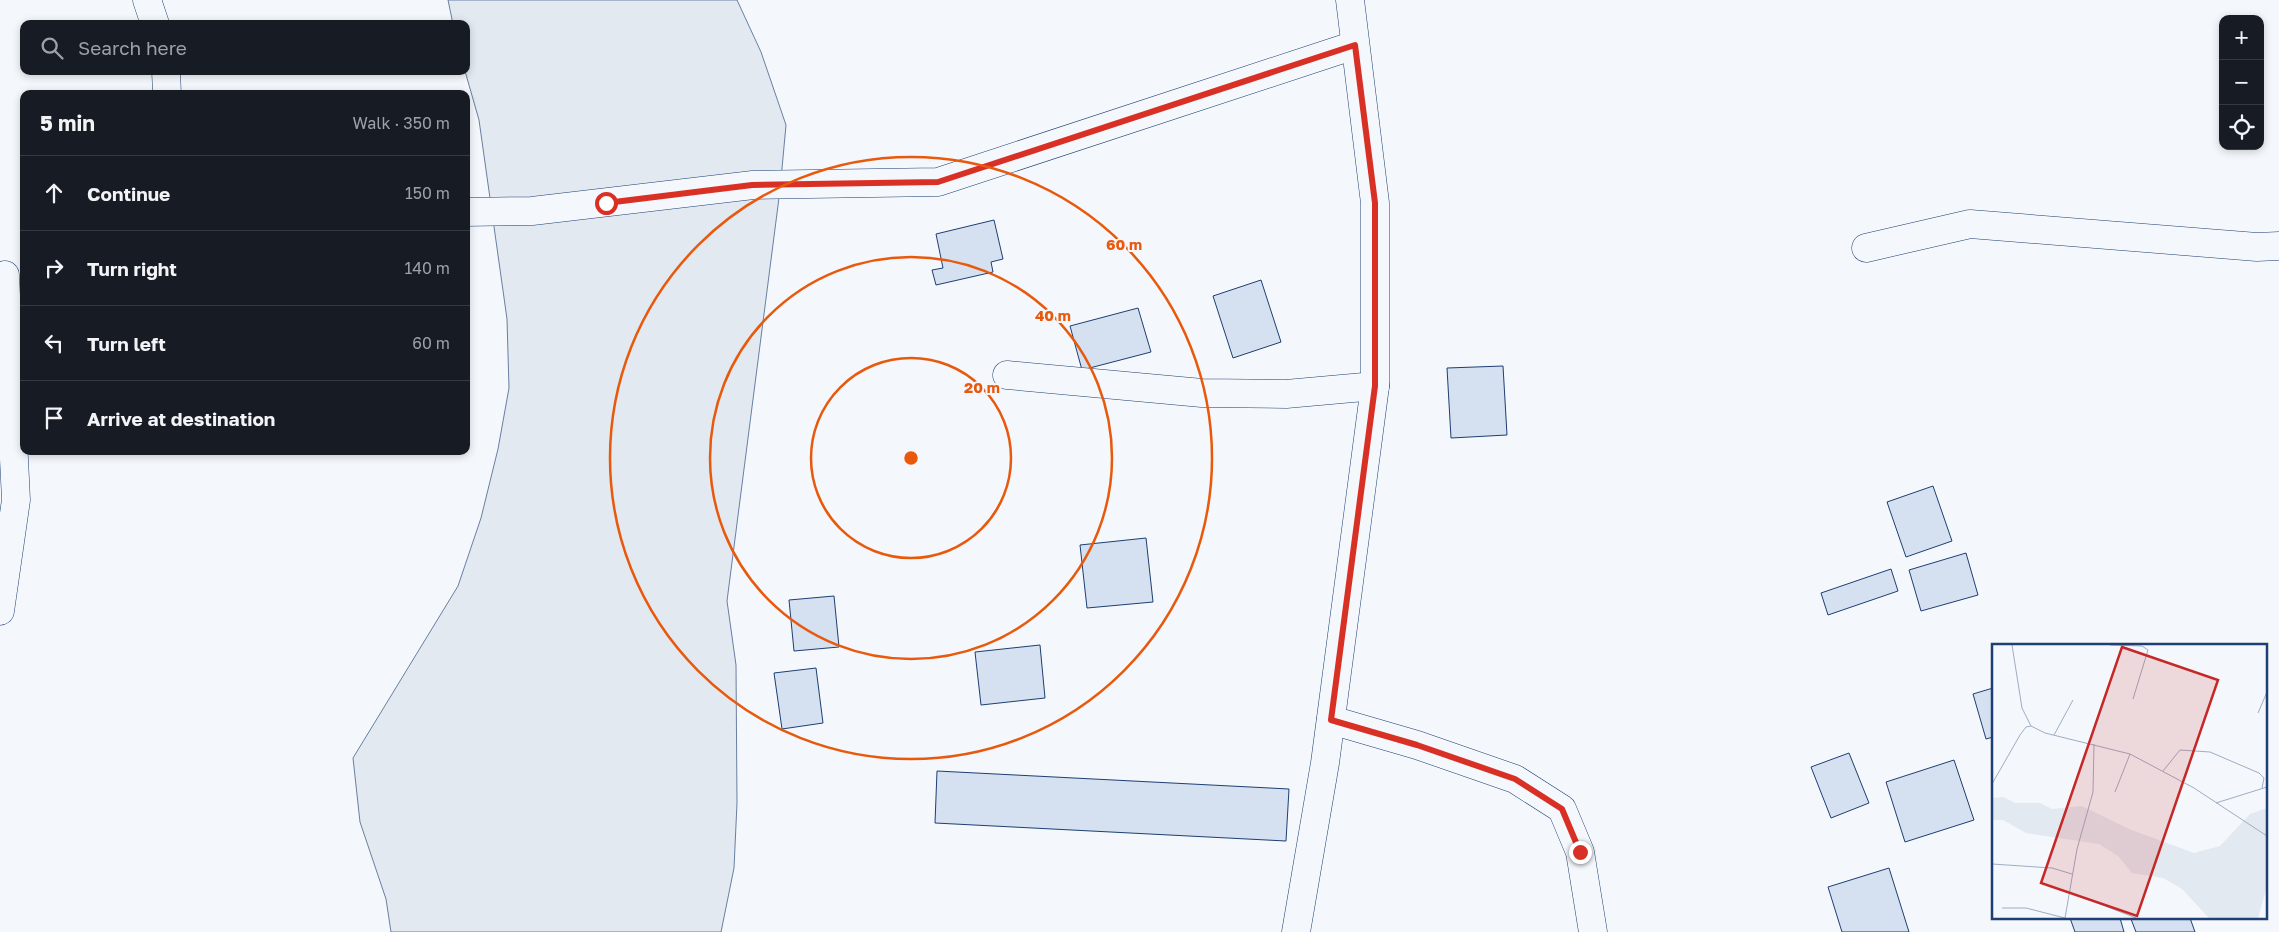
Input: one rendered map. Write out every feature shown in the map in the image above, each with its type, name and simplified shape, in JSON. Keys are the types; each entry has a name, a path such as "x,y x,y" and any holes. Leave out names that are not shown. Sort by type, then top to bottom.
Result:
{"street":[{"path":"147,0 154,20"},
{"path":"1296,932 1331,720 1375,386 1375,203 1350,0"},
{"path":"470,212 532,212 752,185 938,182 1355,45"},
{"path":"166,75 167,90"},
{"path":"1866,248 1970,224 2257,247 2279,246"},
{"path":"0,611 16,500 9,273"},
{"path":"1007,375 1202,393 1286,394 1375,386"},
{"path":"1331,720 1417,745 1515,779 1562,809 1580,852 1593,932"}],"shaded area":[{"path":"448,0 737,0 761,52 786,125 780,190 727,601 736,665 737,803 734,868 721,932 391,932 386,899 360,822 353,758 458,586 481,518 498,449 509,388 507,319 479,120 466,75 470,75 470,20 452,20"}],"building":[{"path":"994,220 1003,259 991,262 993,272 936,285 932,270 943,268 936,234"},
{"path":"1261,280 1281,342 1233,358 1213,296"},
{"path":"1138,308 1151,352 1082,370 1070,326"},
{"path":"1503,366 1507,435 1451,438 1447,368"},
{"path":"1933,486 1952,541 1906,557 1887,502"},
{"path":"1146,538 1153,602 1087,608 1080,545"},
{"path":"1966,553 1978,595 1921,611 1909,570"},
{"path":"1891,569 1898,591 1828,615 1821,593"},
{"path":"834,596 839,647 794,651 789,600"},
{"path":"1040,645 1045,698 981,705 975,652"},
{"path":"816,668 823,723 782,729 774,673"},
{"path":"1992,688 1992,737 1986,739 1973,694"},
{"path":"1849,753 1869,803 1831,818 1811,767"},
{"path":"1954,760 1974,820 1905,842 1886,782"},
{"path":"937,771 1289,789 1286,841 935,823"},
{"path":"1889,868 1909,932 1842,932 1828,887"},
{"path":"2071,920 2121,920 2124,932 2075,932"},
{"path":"2131,920 2191,920 2195,932 2136,932"}],"route":[{"path":"606,203 752,185 938,182 1355,45 1375,203 1375,386 1331,720 1417,745 1515,779 1562,809 1580,852"}]}
